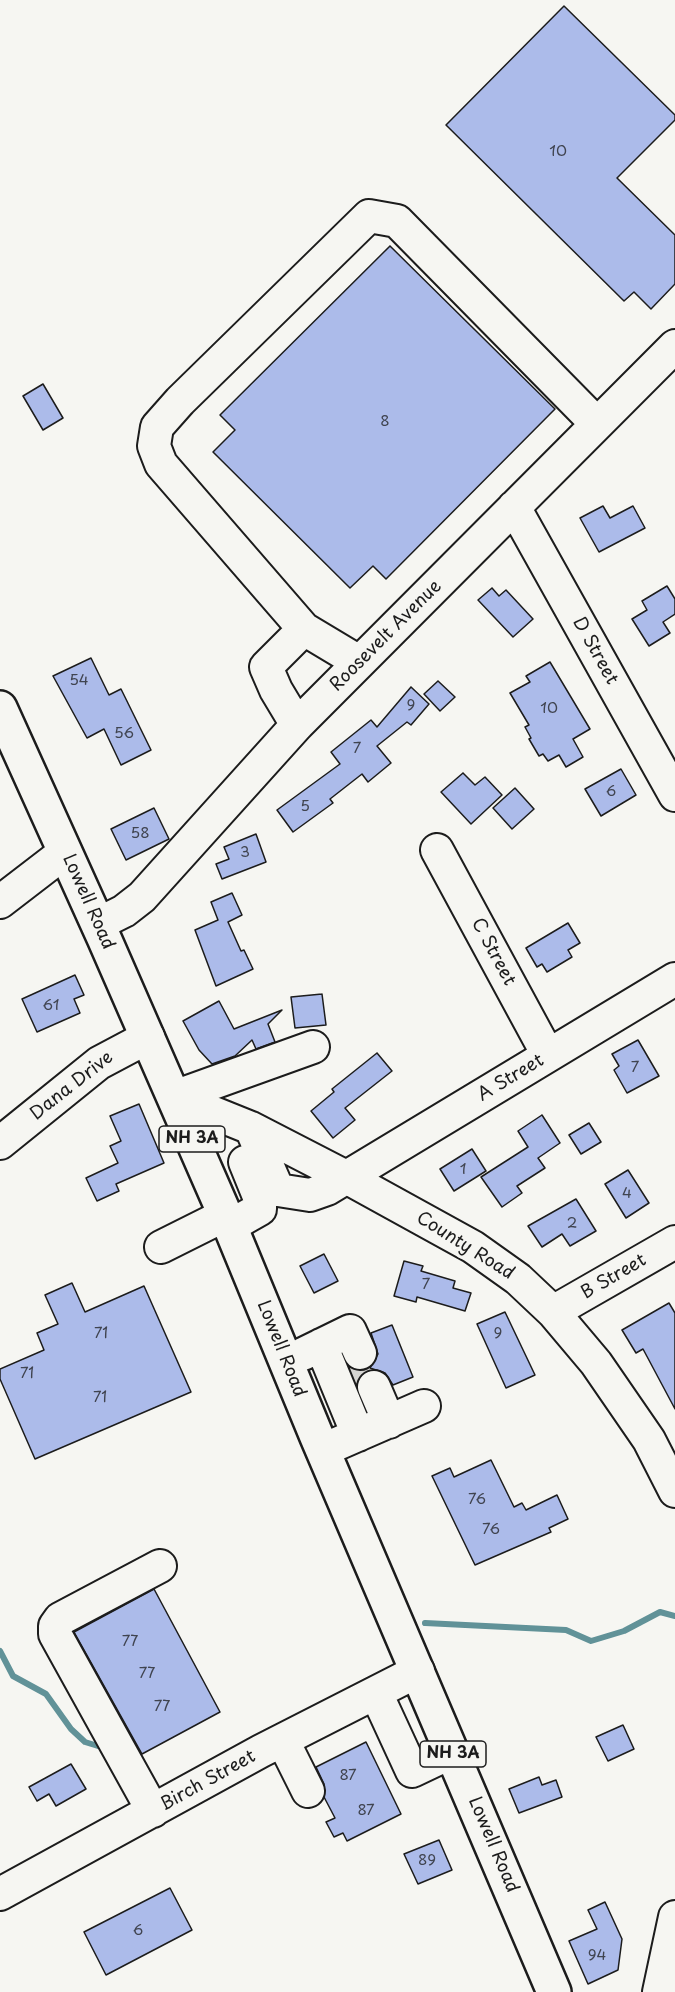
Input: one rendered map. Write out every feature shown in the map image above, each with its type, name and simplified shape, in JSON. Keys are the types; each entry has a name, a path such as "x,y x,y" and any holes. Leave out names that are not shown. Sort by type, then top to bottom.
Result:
{"main road":[{"name":"Lowell Road","path":"0,708 98,924 231,1228 554,1992"}],"street":[{"path":"359,662 304,629 161,464 154,446 156,428 180,401 369,216 397,221 597,424"},
{"name":"Roosevelt Avenue","path":"98,924 123,911 142,897 297,725 675,346"},
{"name":"D Street","path":"514,507 675,795"},
{"path":"297,725 276,690 266,667 304,629"},
{"name":"C Street","path":"437,850 548,1055"},
{"path":"0,902 65,852"},
{"name":"A Street","path":"278,1190 310,1195 346,1177 675,979"},
{"name":"Dana Drive","path":"0,1143 99,1063 148,1037"},
{"path":"174,1097 313,1047"},
{"name":"County Road","path":"174,1097 239,1123 346,1177 473,1247 518,1279 553,1312 632,1412 675,1491"},
{"path":"231,1228 263,1233 273,1222 278,1190 239,1123"},
{"path":"161,1247 231,1228 260,1209 260,1199 239,1123"},
{"name":"B Street","path":"553,1312 675,1242"},
{"path":"286,1360 342,1348 374,1428"},
{"path":"368,1389 374,1428"},
{"path":"323,1450 424,1406"},
{"path":"153,1810 55,1634 55,1626 60,1619 160,1566"},
{"name":"Birch Street","path":"0,1894 283,1740 418,1671"},
{"path":"376,1693 412,1771 452,1752"},
{"path":"283,1740 308,1791"},
{"path":"659,1992 675,1917"}],"building":[{"path":"564,6 675,115 675,120 617,178 675,235 675,284 651,309 634,292 624,301 446,125"},
{"path":"390,246 555,409 386,579 373,566 350,588 213,452 235,430 220,415"},
{"path":"43,384 63,418 43,430 23,396"},
{"path":"603,506 610,518 633,506 645,528 599,552 580,518"},
{"path":"667,586 675,599 675,614 663,622 670,633 649,646 632,619 647,610 642,601"},
{"path":"492,588 499,596 506,590 533,619 513,637 478,600"},
{"path":"91,658 109,695 121,689 151,750 121,765 104,729 87,738 53,676"},
{"path":"550,662 590,729 573,739 583,757 566,767 559,755 548,761 543,754 539,756 525,727 529,725 510,693 530,682 526,676"},
{"path":"438,681 455,697 440,711 424,694"},
{"path":"411,687 429,704 411,725 407,722 377,746 391,763 368,782 362,774 330,799 333,803 293,832 277,810 340,764 331,752 371,720 377,727"},
{"path":"621,769 636,795 601,816 585,789"},
{"path":"463,773 475,785 485,777 502,795 471,824 441,792"},
{"path":"515,788 534,809 512,829 493,808"},
{"path":"154,808 169,839 126,860 111,829"},
{"path":"256,834 266,862 222,879 216,864 229,859 224,847"},
{"path":"232,893 242,915 228,922 241,951 244,950 253,969 216,986 195,930 218,920 211,902"},
{"path":"568,923 580,943 568,950 572,957 547,972 542,964 537,967 526,948"},
{"path":"75,975 84,995 74,999 80,1013 37,1032 22,999"},
{"path":"322,994 326,1025 295,1028 291,997"},
{"path":"219,1001 234,1029 282,1010 268,1024 275,1042 256,1049 252,1040 235,1056 212,1064 199,1050 183,1021"},
{"path":"638,1040 659,1076 627,1093 614,1070 619,1066 612,1054"},
{"path":"377,1053 392,1071 345,1108 355,1120 333,1138 311,1111 334,1092 332,1089"},
{"path":"139,1104 164,1163 116,1184 119,1191 97,1201 86,1178 118,1163 110,1146 121,1141 110,1116"},
{"path":"542,1115 560,1143 538,1158 545,1168 517,1186 522,1193 502,1207 481,1177 528,1147 518,1131"},
{"path":"589,1123 601,1142 581,1154 569,1135"},
{"path":"472,1149 486,1171 454,1191 440,1169"},
{"path":"628,1170 649,1203 626,1218 605,1184"},
{"path":"576,1199 596,1231 570,1246 562,1234 542,1247 528,1226"},
{"path":"324,1254 338,1281 314,1293 300,1266"},
{"path":"404,1261 423,1266 421,1271 455,1281 453,1288 471,1293 465,1311 417,1297 416,1302 394,1296"},
{"path":"72,1283 85,1312 144,1286 191,1392 35,1459 0,1379 0,1369 44,1350 37,1333 58,1324 45,1295"},
{"path":"669,1303 675,1313 675,1409 643,1349 636,1353 622,1330"},
{"path":"505,1312 535,1375 506,1388 477,1324"},
{"path":"392,1325 413,1377 393,1385 385,1373 370,1368 378,1354 371,1333"},
{"path":"491,1460 514,1507 522,1503 526,1510 557,1495 568,1519 549,1528 551,1532 475,1565 432,1476 450,1468 454,1477"},
{"path":"154,1589 220,1712 142,1754 74,1632"},
{"path":"623,1725 634,1749 608,1761 596,1737"},
{"path":"366,1742 401,1814 347,1841 343,1833 334,1837 326,1822 335,1818 324,1797 324,1784 316,1767"},
{"path":"71,1764 86,1789 56,1806 49,1794 37,1801 29,1787"},
{"path":"539,1777 542,1785 556,1780 562,1797 519,1813 509,1789"},
{"path":"439,1840 452,1870 418,1884 404,1854"},
{"path":"170,1888 192,1930 106,1975 84,1932"},
{"path":"605,1902 622,1939 618,1970 588,1984 569,1941 597,1929 588,1910"}],"waterway":[{"path":"425,1623 566,1630 591,1641 624,1631 660,1612 675,1616"},
{"path":"0,1651 13,1676 46,1694 71,1729 85,1742 98,1746"}],"tunnel":[{"path":"348,1358 362,1392"}]}
